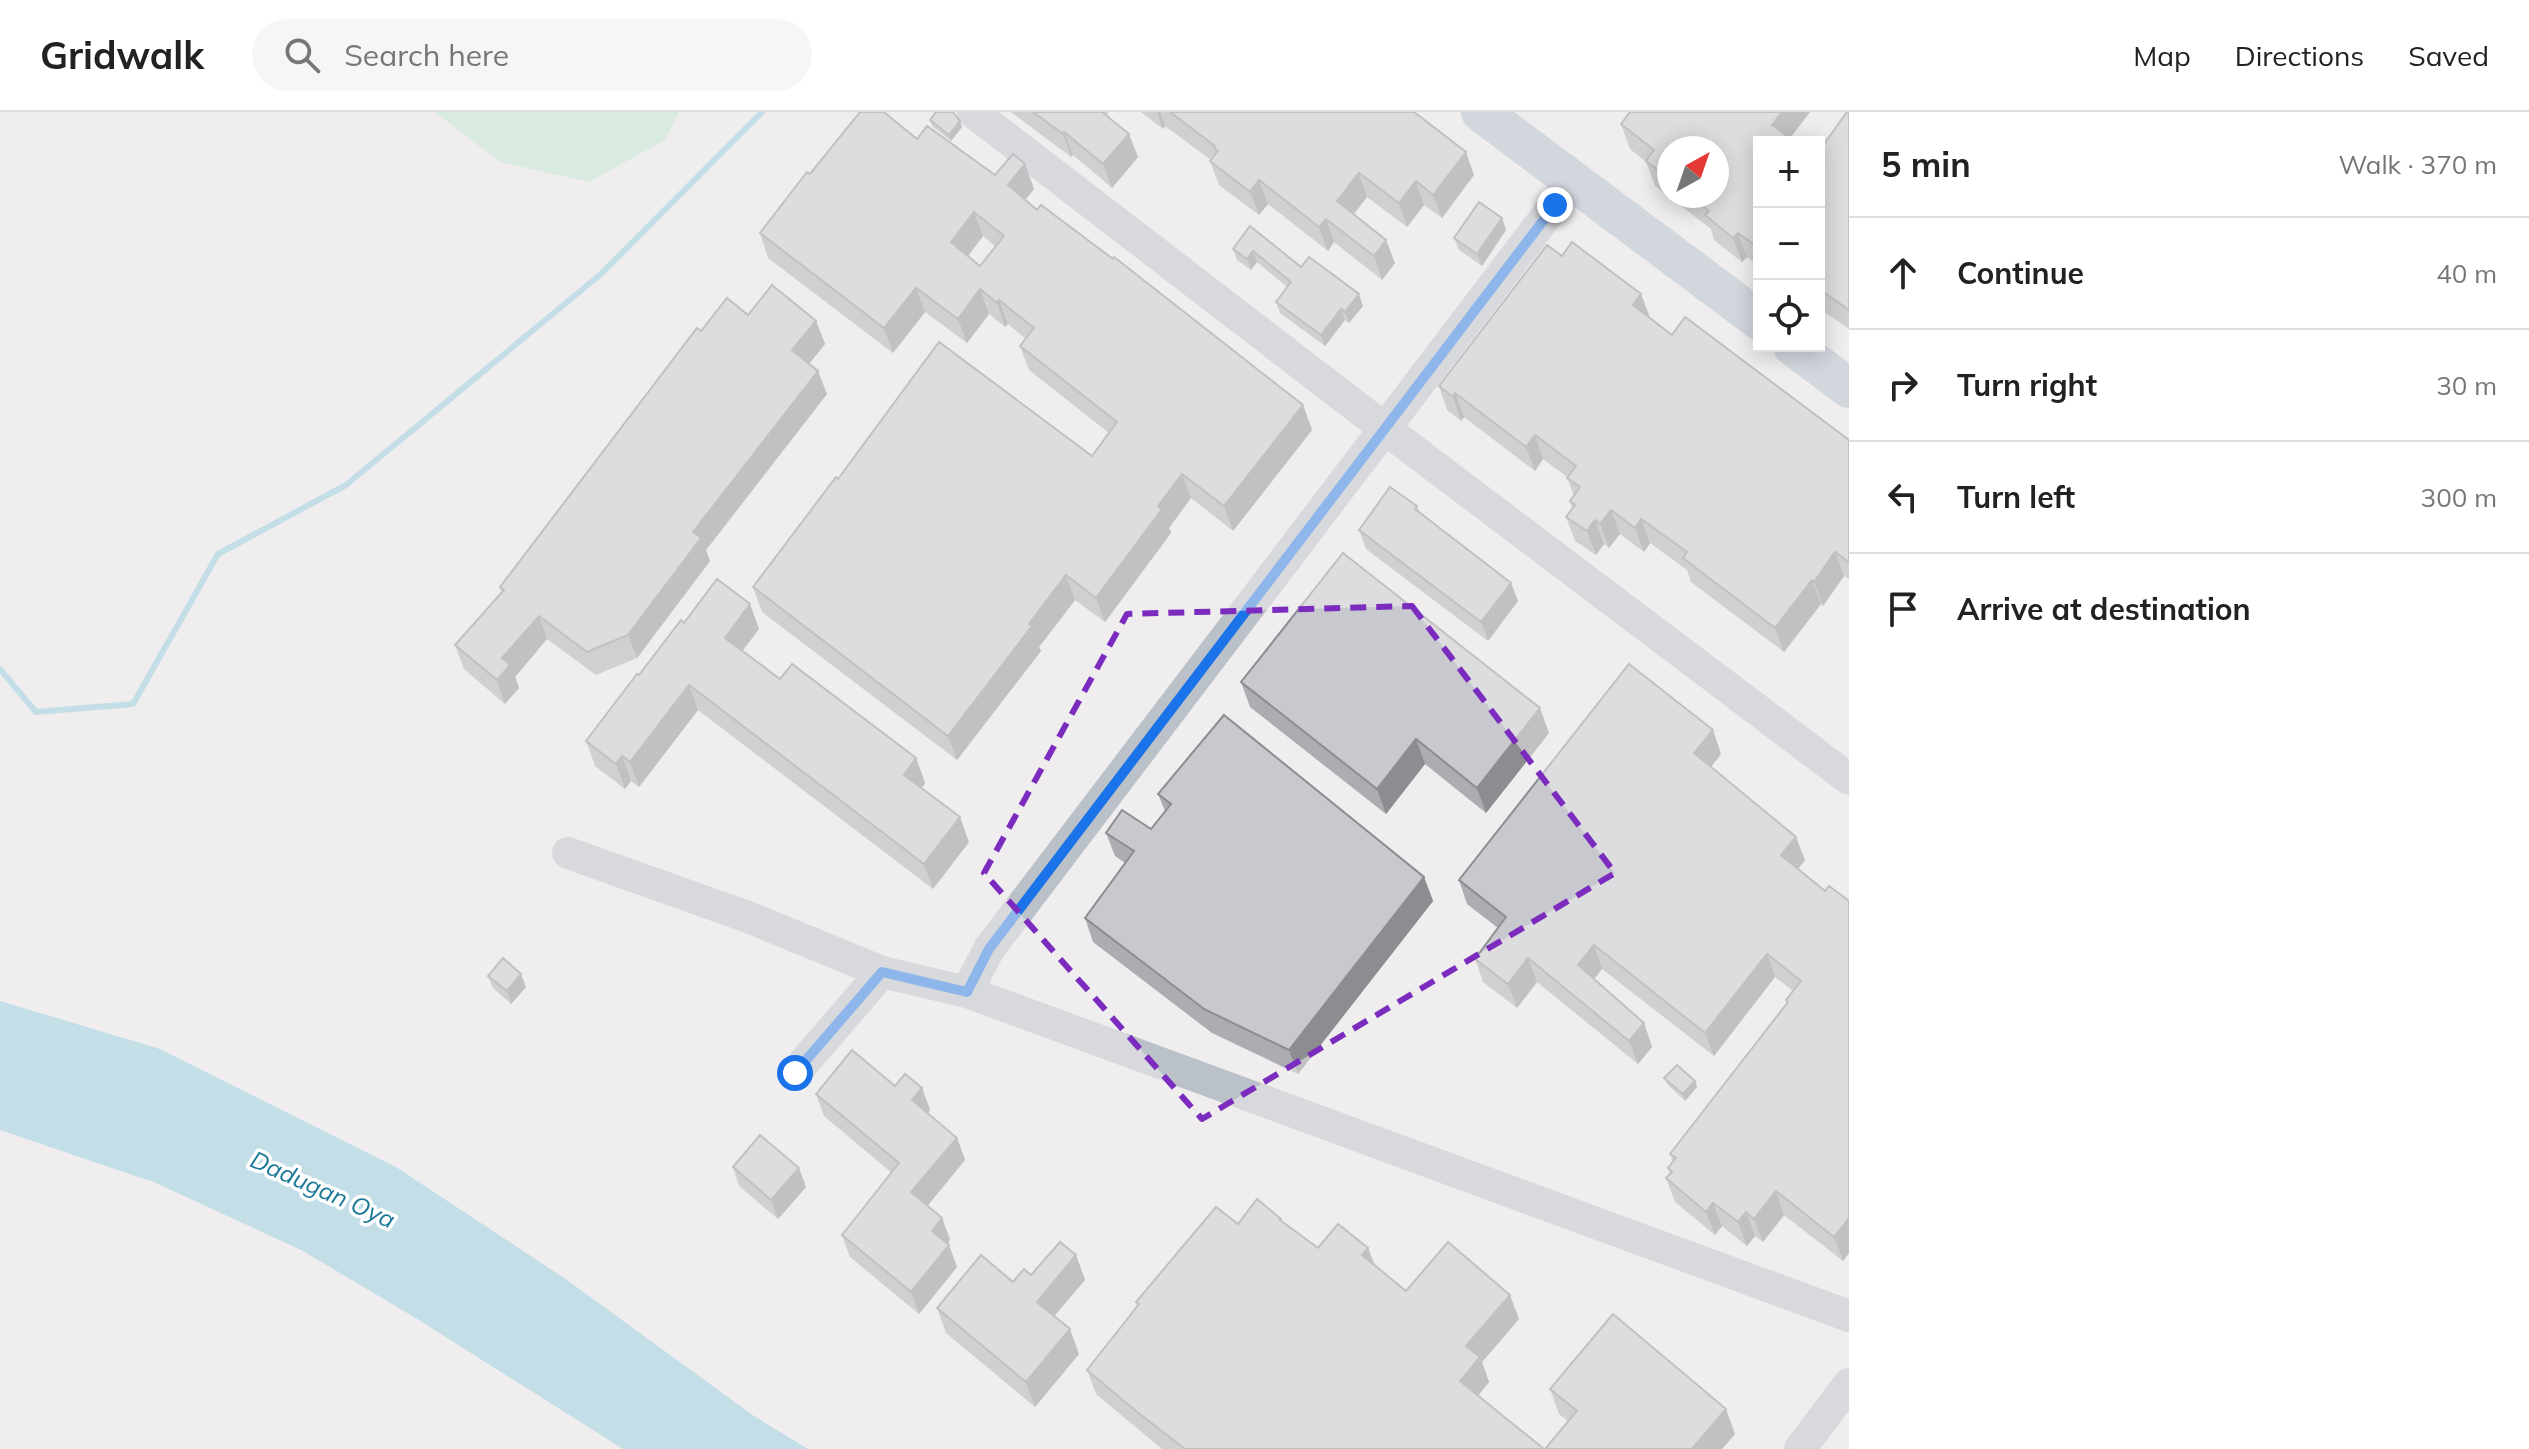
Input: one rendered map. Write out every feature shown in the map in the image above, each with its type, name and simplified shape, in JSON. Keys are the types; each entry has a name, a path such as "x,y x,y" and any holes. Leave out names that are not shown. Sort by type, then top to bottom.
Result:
{"main road":[{"path":"1481,112 1753,316"},
{"path":"1801,352 1849,388"}],"street":[{"path":"973,112 1384,428 1849,779"},
{"path":"967,992 989,949 1573,181"},
{"path":"568,853 748,917 882,972 967,992 1849,1316"},
{"path":"795,1073 882,972"},
{"path":"1800,1449 1849,1384"}],"highlighted area":[{"path":"1412,606 1615,873 1202,1119 984,873 1127,614"}],"green space":[{"path":"435,112 679,112 665,140 589,182 500,162"}],"water":[{"name":"Dadugan Oya","path":"0,1001 160,1049 396,1167 567,1280 754,1416 808,1449 623,1449 414,1317 301,1250 156,1183 0,1130"}],"building":[{"path":"860,112 884,112 917,139 927,126 995,175 1013,154 1025,164 1008,185 1037,210 1041,205 1114,257 1303,405 1224,506 1182,474 1158,506 1162,509 1096,598 1066,575 1029,624 1032,626 948,736 753,587 939,342 1092,456 1117,422 1020,346 1034,328 980,289 958,319 916,288 884,328 760,233 807,172 810,174","holes":["974,212 1004,236 980,266 951,242"]},
{"path":"936,112 953,112 960,121 949,135 930,120"},
{"path":"1033,112 1102,112 1129,134 1103,164 1064,132"},
{"path":"1170,112 1414,112 1466,152 1433,195 1416,181 1399,203 1359,173 1337,201 1386,240 1374,256 1326,219 1319,227 1259,180 1250,192 1210,161 1218,151 1215,146"},
{"path":"1630,112 1782,112 1772,125 1788,136 1753,136 1753,244 1738,233 1733,238 1705,215 1709,211 1705,208 1729,208 1729,136 1657,136 1657,170 1646,161 1654,150 1621,124"},
{"path":"1849,112 1849,310 1825,293 1825,143"},
{"path":"1479,202 1502,218 1477,254 1454,238"},
{"path":"1250,226 1301,267 1309,257 1359,294 1345,312 1341,309 1321,335 1276,302 1291,282 1253,251 1247,259 1233,249"},
{"path":"1572,242 1641,294 1633,305 1672,335 1685,317 1849,440 1849,562 1835,552 1775,628 1683,558 1687,552 1641,519 1635,528 1611,510 1600,524 1595,520 1587,531 1566,517 1575,505 1570,501 1580,487 1567,478 1576,466 1535,435 1526,447 1455,393 1453,397 1439,386 1547,245 1562,256"},
{"path":"772,285 816,321 792,350 818,371 693,532 701,538 628,635 587,652 539,616 502,658 510,665 497,680 455,645 504,590 500,587 697,328 701,331 727,298 748,315"},
{"path":"1390,487 1511,583 1481,622 1359,530"},
{"path":"1343,553 1540,708 1477,788 1416,739 1377,789 1241,682"},
{"path":"717,579 750,604 725,638 780,679 792,664 916,758 904,775 960,817 924,864 689,685 630,762 622,756 616,764 586,741 637,674 681,620 684,623"},
{"path":"1629,664 1713,730 1694,753 1796,837 1781,855 1825,891 1829,886 1849,901 1849,1218 1834,1237 1776,1191 1754,1219 1746,1212 1738,1222 1713,1203 1706,1212 1666,1178 1672,1172 1668,1168 1676,1158 1670,1154 1801,981 1767,954 1705,1033 1594,945 1578,965 1644,1023 1629,1041 1528,958 1508,984 1475,959 1506,917 1459,880"},
{"path":"1224,715 1424,877 1289,1050 1204,1009 1085,918 1134,851 1106,833 1122,810 1151,829 1171,804 1158,794"},
{"path":"503,958 521,974 507,991 488,976"},
{"path":"852,1050 895,1086 905,1074 922,1088 912,1100 957,1138 911,1192 942,1218 932,1231 949,1245 911,1292 842,1235 899,1163 816,1094"},
{"path":"1677,1065 1695,1081 1683,1094 1664,1078"},
{"path":"760,1135 799,1168 771,1200 733,1167"},
{"path":"1257,1199 1318,1248 1338,1224 1368,1248 1362,1255 1406,1291 1448,1242 1510,1295 1466,1346 1480,1357 1460,1381 1544,1449 1185,1449 1087,1370 1139,1304 1136,1302 1216,1207 1238,1224"},
{"path":"1060,1242 1076,1255 1037,1302 1070,1329 1026,1382 937,1308 981,1255 1013,1282 1024,1269 1031,1275"},
{"path":"1613,1314 1726,1409 1692,1449 1545,1449 1577,1411 1550,1389"}],"waterway":[{"path":"0,669 36,712 133,704 218,554 346,485 601,274 762,112"}],"route":[{"path":"795,1073 882,972 967,992 989,949 1555,205"}]}
